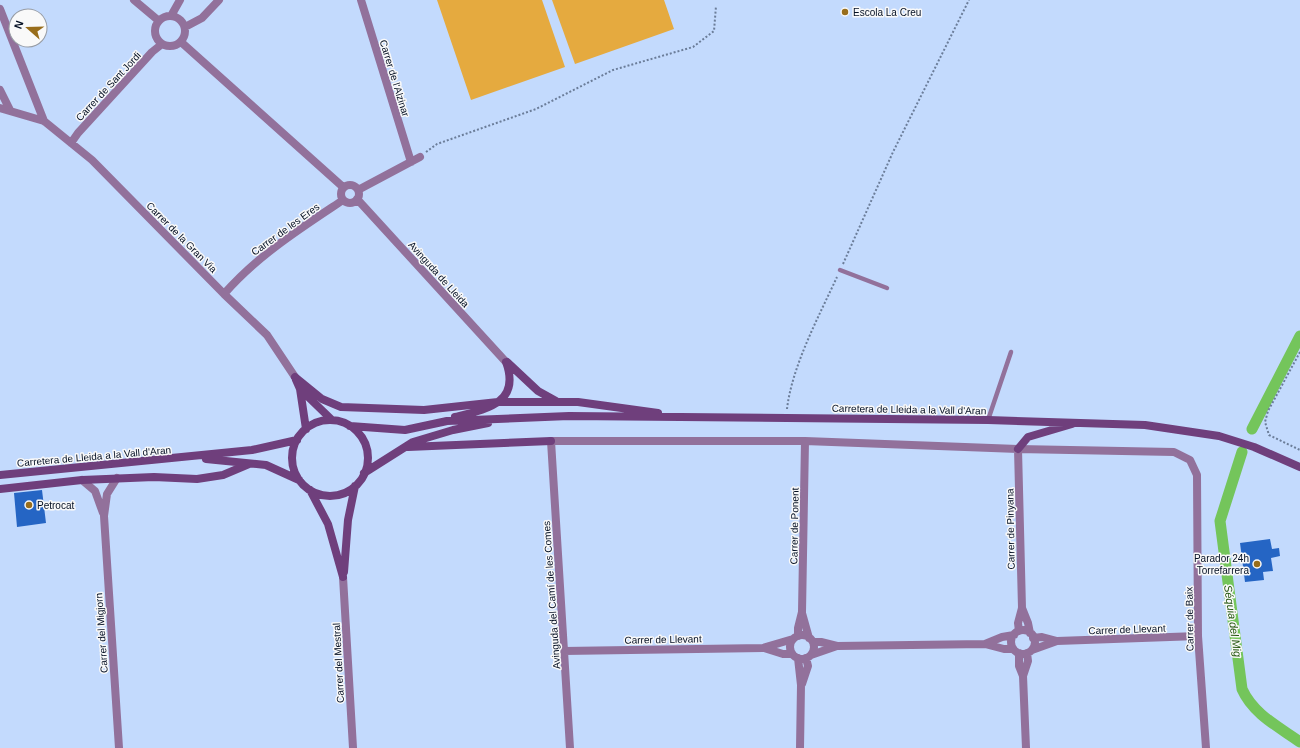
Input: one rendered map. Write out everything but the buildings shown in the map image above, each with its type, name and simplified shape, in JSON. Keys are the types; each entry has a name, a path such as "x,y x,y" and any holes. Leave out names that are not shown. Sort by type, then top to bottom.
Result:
{"main road":[{"path":"506,362 538,391 558,402"},
{"path":"300,389 332,420 350,426 405,430 447,421 480,411 498,402 508,391 511,383 506,362"},
{"path":"295,377 300,389 306,429"},
{"path":"295,377 322,399 341,406 424,410 498,402 578,402 693,417"},
{"name":"Carretera de Lleida a la Vall d'Aran","path":"511,418 693,417 988,420 1145,425 1219,436 1254,446 1300,466"},
{"path":"447,421 511,418"},
{"path":"364,473 422,439 453,430 511,418"},
{"path":"332,420 318,422 306,429 297,440 293,450 292,460 294,471 299,480 310,490 321,495 334,496 355,486"},
{"path":"1018,449 1028,437 1077,422"},
{"path":"343,576 348,520 355,486 364,473 367,463 366,447 361,437 350,426"},
{"name":"Carretera de Lleida a la Vall d'Aran","path":"0,475 252,450 297,440"},
{"path":"406,447 551,441"},
{"name":"Carretera de Lleida a la Vall d'Aran","path":"191,457 266,465 299,480"},
{"path":"0,489 82,480 117,478 154,477 197,479 223,475 249,464"},
{"path":"310,490 328,524 343,576"}],"street":[{"path":"134,0 159,21"},
{"path":"171,16 179,19 185,27 185,35 181,42 172,46 162,44 156,36 155,31 159,21 171,16 180,0"},
{"path":"185,27 202,18 219,0"},
{"name":"Carrer de l'Alzinar","path":"361,0 411,162"},
{"path":"0,9 44,121"},
{"path":"181,42 343,187"},
{"name":"Carrer de Sant Jordi","path":"71,143 78,133 146,58 162,44"},
{"path":"0,90 10,110"},
{"path":"0,108 44,121"},
{"name":"Carrer de la Gran Via","path":"44,121 92,160 224,294 267,335 295,377"},
{"path":"343,187 341,195 343,200 350,203 358,194 420,157"},
{"path":"343,187 352,185 358,194"},
{"name":"Avinguda de Lleida","path":"358,194 506,362"},
{"name":"Carrer de les Eres","path":"224,294 262,256 291,234 343,200"},
{"path":"551,441 805,441 1018,449"},
{"name":"Avinguda del Camí de les Comes","path":"551,441 570,748"},
{"name":"Carrer de Ponent","path":"802,656 790,646 796,638 802,612 805,441"},
{"name":"Carrer de Baix","path":"1018,449 1174,452 1190,460 1197,475 1198,636 1206,748"},
{"name":"Carrer de Pinyana","path":"1018,449 1022,608 1017,633 1011,642 1023,651"},
{"name":"Carrer del Migjorn","path":"117,478 107,494 104,516 119,748"},
{"name":"Carrer del Migjorn","path":"82,480 96,493 104,516"},
{"name":"Carrer del Mestral","path":"343,576 353,748"},
{"name":"Carrer de Pinyana","path":"1022,608 1032,635"},
{"name":"Carrer de Ponent","path":"802,612 811,640"},
{"name":"Carrer de Llevant","path":"985,644 1017,633 1057,641"},
{"path":"1026,748 1023,676 1019,666 1023,651 1034,644 1032,635"},
{"name":"Carrer de Llevant","path":"564,651 763,648 796,638 837,646 985,644 1004,649 1023,651 1057,641 1198,636"},
{"path":"800,748 802,656 814,649 811,640"},
{"name":"Carrer de Llevant","path":"763,648 783,654 802,656 837,646"}],"lane":[{"path":"840,270 887,288"},
{"path":"988,420 1011,352"}],"path":[{"path":"786,418 788,396 804,350 893,152 969,0"},
{"path":"420,157 437,144 536,109 613,70 693,47 714,31 716,6"},
{"path":"1300,352 1268,411 1265,422 1269,435 1300,450"}],"shaded area":[{"path":"437,0 542,0 565,67 471,100"},
{"path":"552,0 664,0 674,29 575,64"}],"waterway":[{"name":"Séquia del Mig","path":"1252,429 1300,336"},
{"name":"Séquia del Mig","path":"1242,452 1220,521 1242,689 1247,698 1260,713 1300,742"}],"place":[{"name":"Escola La Creu","path":"845,12"},
{"name":"Petrocat","path":"29,505"},
{"name":"Parador 24h Torrefarrera","path":"1257,564"}]}
